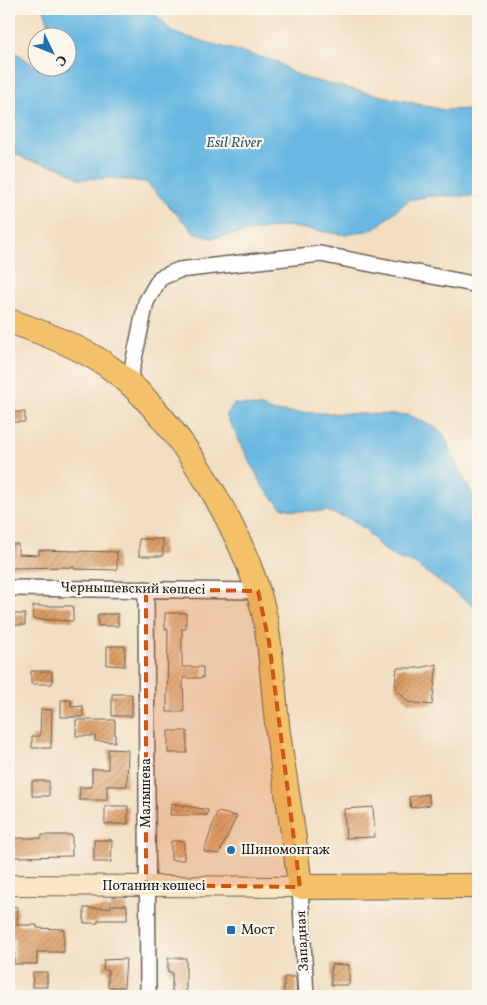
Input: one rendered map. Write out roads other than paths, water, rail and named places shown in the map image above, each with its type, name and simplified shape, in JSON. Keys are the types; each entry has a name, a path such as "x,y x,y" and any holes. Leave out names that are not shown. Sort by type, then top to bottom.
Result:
{"highway":[{"path":"9,321 77,348 107,365 129,383 178,439 206,480 245,556 258,591 269,642 279,738 300,887 478,886"}],"main road":[{"name":"Потанин көшесі","path":"9,885 300,887"}],"street":[{"path":"129,383 146,302 160,278 179,270 320,254 478,285"},
{"name":"Чернышевский көшесі","path":"9,588 258,591"},
{"name":"Малышева","path":"146,589 148,996"},
{"name":"Западная","path":"300,887 306,996"}],"water":[{"name":"Esil River","path":"44,9 151,9 168,28 180,35 278,62 291,72 308,79 444,110 478,109 478,196 430,196 409,200 374,229 346,235 286,226 212,238 195,233 146,182 112,178 80,179 62,168 27,160 9,150 9,48 28,61 28,78 78,78 78,28 50,28"},
{"path":"234,404 261,407 275,412 408,415 433,426 444,435 455,462 478,505 478,609 413,563 397,558 383,549 365,529 352,520 327,511 296,511 281,507 263,487 226,415"}],"place":[{"name":"Шиномонтаж","path":"231,850"},
{"name":"Мост","path":"231,930"}]}
